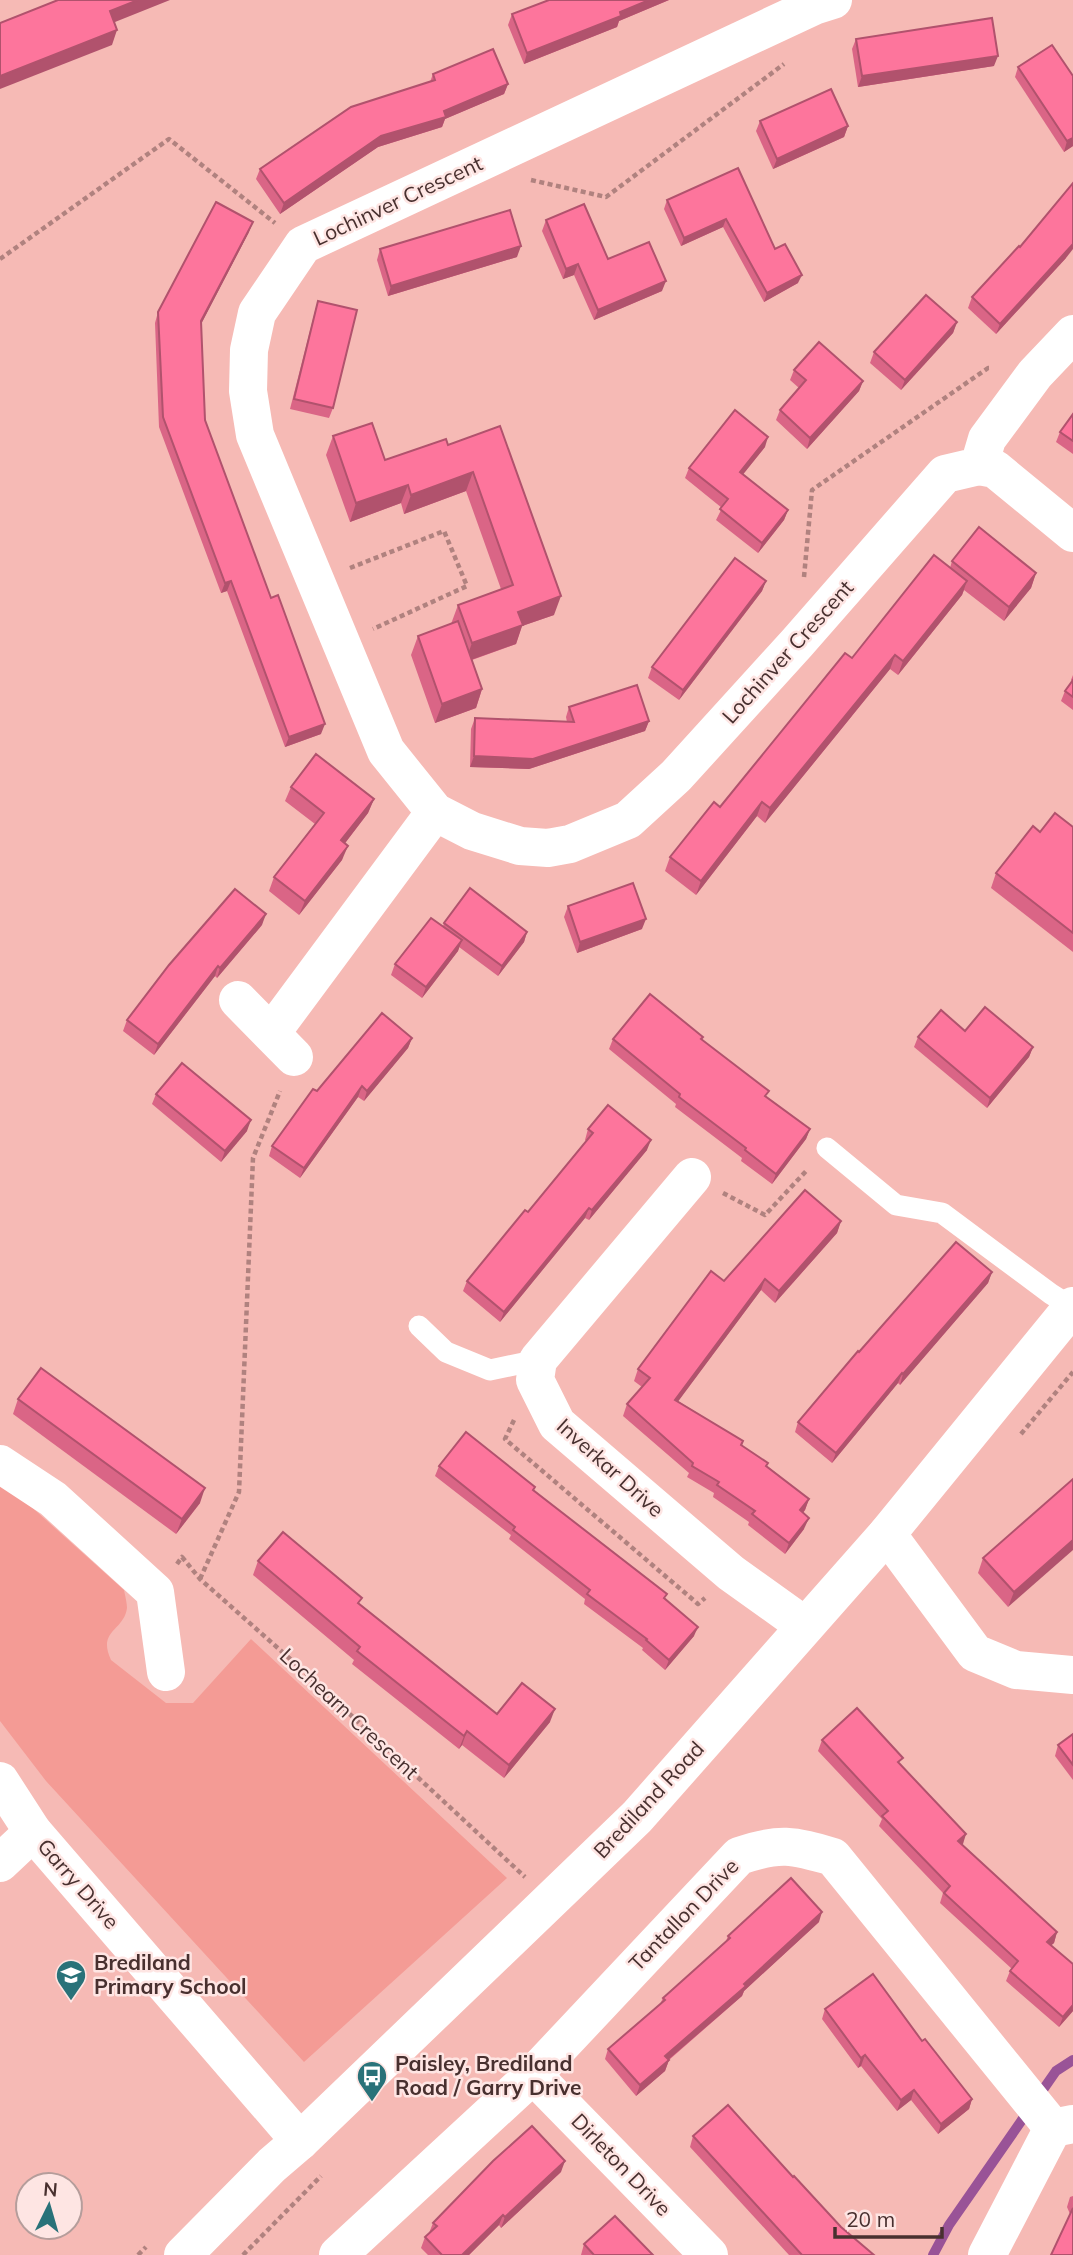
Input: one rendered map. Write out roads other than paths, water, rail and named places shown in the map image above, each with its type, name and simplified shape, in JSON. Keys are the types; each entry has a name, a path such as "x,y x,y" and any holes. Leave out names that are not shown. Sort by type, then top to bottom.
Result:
{"street":[{"name":"Lochinver Crescent","path":"832,0 814,6 303,245 257,313 249,350 248,391 255,435 386,751 435,812 471,831 520,846 548,848 570,844 628,820 676,776 945,474 979,466"},
{"path":"1073,334 1035,374 987,439 979,466 995,469 1073,533"},
{"path":"238,1000 283,1045 435,812"},
{"path":"538,1360 692,1177"},
{"name":"Brediland Road","path":"183,2255 272,2165 637,1817 887,1534 1072,1307"},
{"name":"Inverkar Drive","path":"538,1360 536,1380 557,1424 731,1573 805,1626"},
{"path":"0,1464 53,1499 155,1592 166,1672"},
{"path":"887,1534 975,1653 1016,1670 1073,1675"},
{"name":"Garry Drive","path":"0,1781 33,1832 300,2141"},
{"path":"0,1863 33,1832"},
{"name":"Tantallon Drive","path":"338,2255 533,2075 739,1856 769,1846 799,1847 832,1857 1008,2070 1056,2121"},
{"name":"Dirleton Drive","path":"533,2075 709,2255"},
{"path":"987,2255 1056,2121"}],"lane":[{"path":"827,1147 896,1205 942,1213 1072,1307"},
{"path":"419,1326 446,1352 490,1370 538,1360"}],"waterway":[{"path":"933,2255 949,2225 1056,2071 1073,2060"}],"place":[{"name":"Brediland Primary School","path":"71,2002"},
{"name":"Paisley, Brediland Road / Garry Drive","path":"372,2103"}]}
